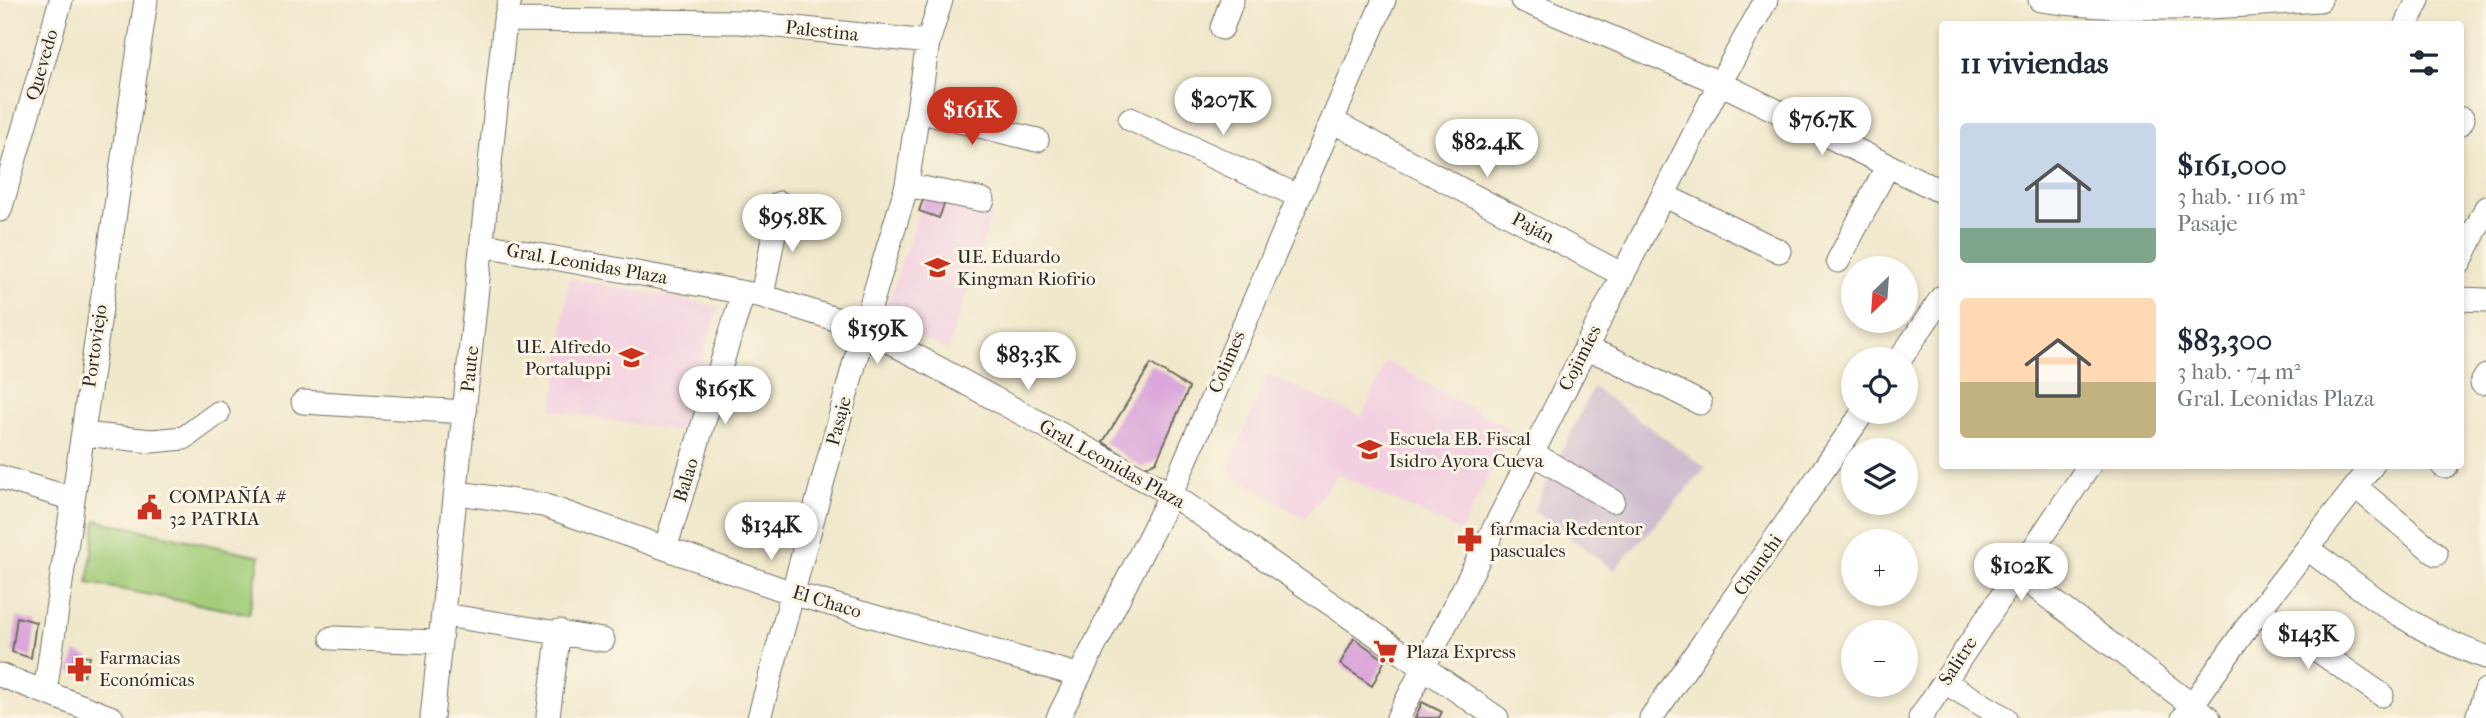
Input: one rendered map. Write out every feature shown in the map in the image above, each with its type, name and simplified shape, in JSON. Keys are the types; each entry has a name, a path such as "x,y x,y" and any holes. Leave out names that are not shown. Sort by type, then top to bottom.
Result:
{"street":[{"name":"Quevedo","path":"0,210 61,0"},
{"name":"Portoviejo","path":"45,692 146,0"},
{"path":"635,21 646,0"},
{"name":"Pasaje","path":"759,718 864,328 907,185 928,42 941,0"},
{"path":"1222,28 1232,0"},
{"name":"Colimes","path":"1058,718 1077,675 1171,494 1384,0"},
{"path":"1522,0 1720,83 1939,190"},
{"name":"Cojimíes","path":"1398,718 1720,83 1766,0"},
{"path":"2040,0 2179,17 2320,0"},
{"path":"2408,21 2418,0"},
{"name":"Palestina","path":"508,10 635,21 740,22 928,42"},
{"name":"Paute","path":"432,718 508,10"},
{"path":"918,111 1037,141"},
{"path":"1129,119 1298,195"},
{"name":"Paján","path":"1332,121 1623,275"},
{"path":"1838,261 1888,165"},
{"path":"907,185 983,200"},
{"path":"1664,195 1779,251"},
{"name":"Balao","path":"666,546 752,294 780,203"},
{"path":"2464,254 2486,208"},
{"name":"Gral. Leonidas Plaza","path":"484,245 752,294 864,328 1171,494 1424,665 1497,718"},
{"path":"2464,299 2486,300"},
{"path":"1908,347 1939,302"},
{"path":"1585,349 1608,356 1700,403"},
{"path":"303,402 465,412"},
{"path":"83,434 152,441 184,438 218,413"},
{"name":"Chunchi","path":"1651,718 1855,424"},
{"path":"1532,453 1613,501"},
{"name":"Salitre","path":"1920,718 2015,572 2087,469"},
{"path":"2015,572 2194,714 2259,610 2370,469"},
{"path":"0,477 73,499"},
{"path":"2356,488 2436,554"},
{"name":"El Chaco","path":"457,493 544,505 666,546 792,593 1077,675"},
{"path":"2308,549 2378,602 2453,646 2486,657"},
{"path":"2259,610 2382,695"},
{"path":"444,615 603,640"},
{"path":"548,716 559,631"},
{"path":"332,638 439,642"},
{"path":"0,676 112,718"},
{"path":"1944,682 2005,718"},
{"path":"2477,718 2486,690"}],"shaded area":[{"name":"UE. Eduardo Kingman Riofrio","path":"945,202 992,214 948,351 882,318 919,212 938,219"},
{"name":"UE. Alfredo Portaluppi","path":"569,278 719,306 678,432 553,410"},
{"name":"Escuela EB. Fiscal Isidro Ayora Cueva","path":"1387,361 1511,430 1461,532 1338,474 1304,519 1228,471 1267,374 1362,417"},
{"path":"1593,387 1706,468 1614,570 1533,511"}],"green space":[{"path":"96,520 260,556 249,614 88,583"}],"building":[{"path":"925,194 945,202 939,218 919,211"},
{"path":"1151,364 1189,388 1156,462 1143,468 1103,442"},
{"path":"17,617 36,622 31,658 12,652"},
{"path":"1354,638 1385,660 1372,686 1340,664"},
{"path":"76,652 90,657 84,676 70,671"},
{"path":"1422,702 1442,712 1439,718 1415,718"}],"place":[{"name":"UE. Eduardo Kingman Riofrio","path":"937,268"},
{"name":"UE. Alfredo Portaluppi","path":"631,358"},
{"name":"Escuela EB. Fiscal Isidro Ayora Cueva","path":"1369,450"},
{"name":"COMPAÑÍA # 32 PATRIA","path":"149,508"},
{"name":"farmacia Redentor pascuales","path":"1470,540"},
{"name":"Plaza Express","path":"1386,652"},
{"name":"Farmacias Económicas","path":"79,669"}]}
